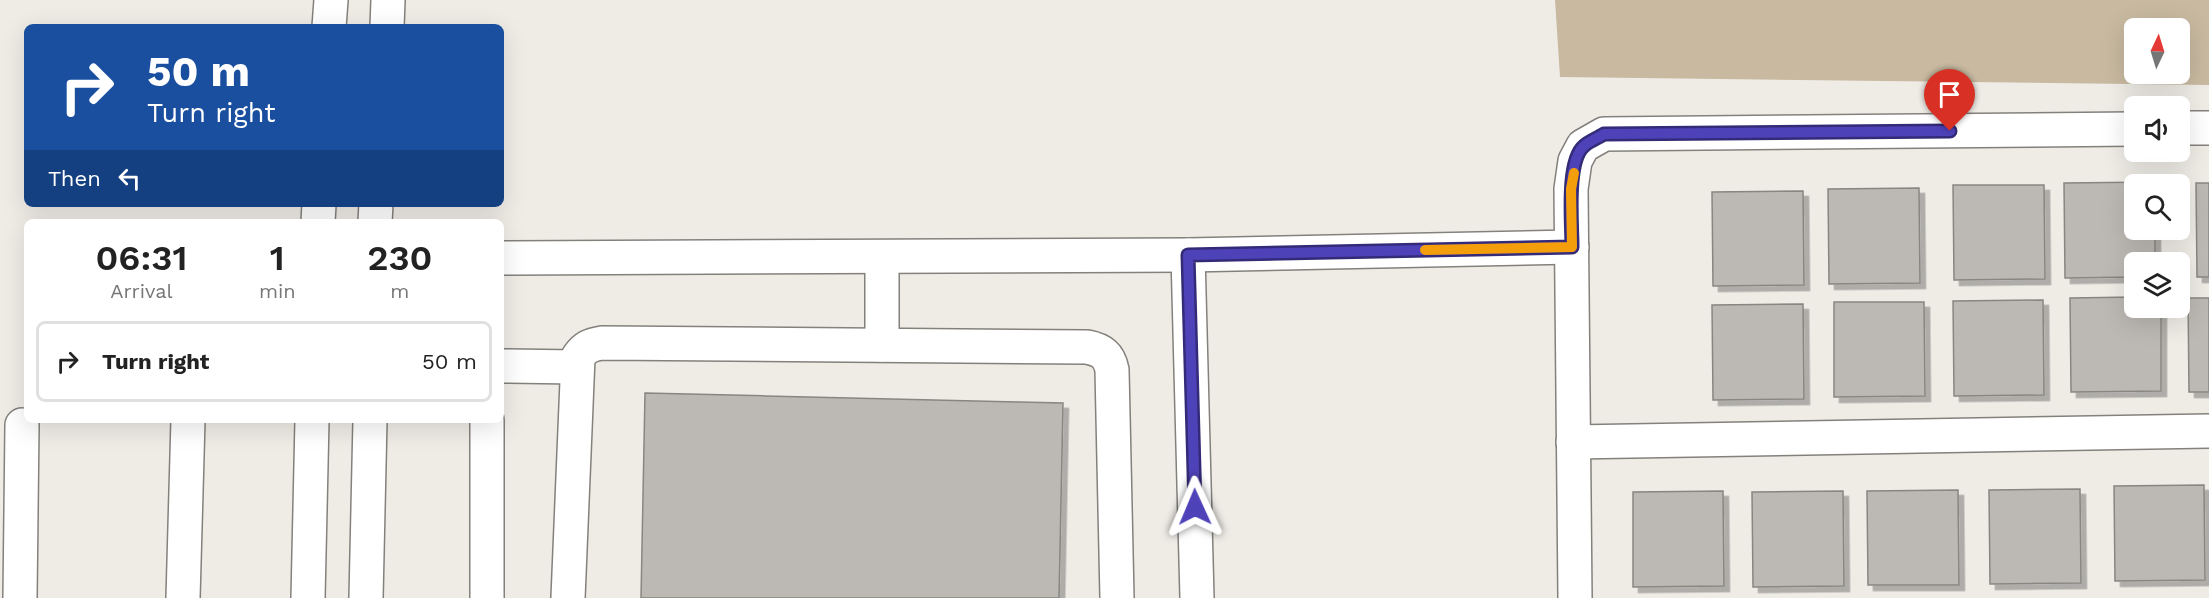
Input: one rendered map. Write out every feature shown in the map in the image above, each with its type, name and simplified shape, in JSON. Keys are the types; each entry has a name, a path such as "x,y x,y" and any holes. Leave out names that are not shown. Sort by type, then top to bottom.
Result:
{"street":[{"path":"329,24 331,0"},
{"path":"387,24 388,0"},
{"path":"2190,128 2209,128"},
{"path":"1575,598 1571,189 1575,161 1583,146 1604,134 2124,129"},
{"path":"504,258 1188,255 1572,247"},
{"path":"1188,255 1197,598"},
{"path":"882,257 882,345"},
{"path":"568,598 578,357 584,348 591,344 602,343 1087,347 1103,353 1110,360 1112,370 1117,598"},
{"path":"504,366 577,367"},
{"path":"183,598 188,423"},
{"path":"308,598 312,423"},
{"path":"366,598 370,423"},
{"path":"487,423 487,598"},
{"path":"17,430 20,598"},
{"path":"1573,442 2209,431"}],"shaded area":[{"path":"1555,0 2209,0 2209,85 2128,84 2190,84 2190,18 2124,18 2124,84 1560,77"}],"building":[{"path":"2124,182 2124,240 2155,240 2155,252 2124,252 2124,277 2065,278 2064,183"},
{"path":"2196,183 2209,183 2209,277 2197,277"},
{"path":"1953,185 2044,185 2045,279 1954,280"},
{"path":"1919,188 1920,283 1829,284 1828,189"},
{"path":"1803,191 1804,285 1713,286 1712,192"},
{"path":"2124,297 2124,318 2161,318 2161,391 2071,392 2070,298"},
{"path":"2190,298 2209,298 2209,392 2189,392"},
{"path":"2043,300 2044,395 1954,396 1953,301"},
{"path":"1834,302 1924,302 1925,396 1834,397"},
{"path":"1803,304 1804,399 1713,400 1712,305"},
{"path":"645,393 1063,403 1059,598 641,598"},
{"path":"2204,485 2205,580 2115,581 2114,486"},
{"path":"2080,489 2081,583 1990,584 1989,490"},
{"path":"1958,490 1959,585 1868,585 1867,491"},
{"path":"1723,491 1724,586 1633,587 1633,492"},
{"path":"1843,491 1844,586 1753,587 1752,492"}],"slow traffic":[{"path":"1425,250 1572,247 1571,189 1574,173"}],"route":[{"path":"1195,507 1188,255 1572,247 1571,189 1575,161 1583,146 1604,134 1950,131"}]}
